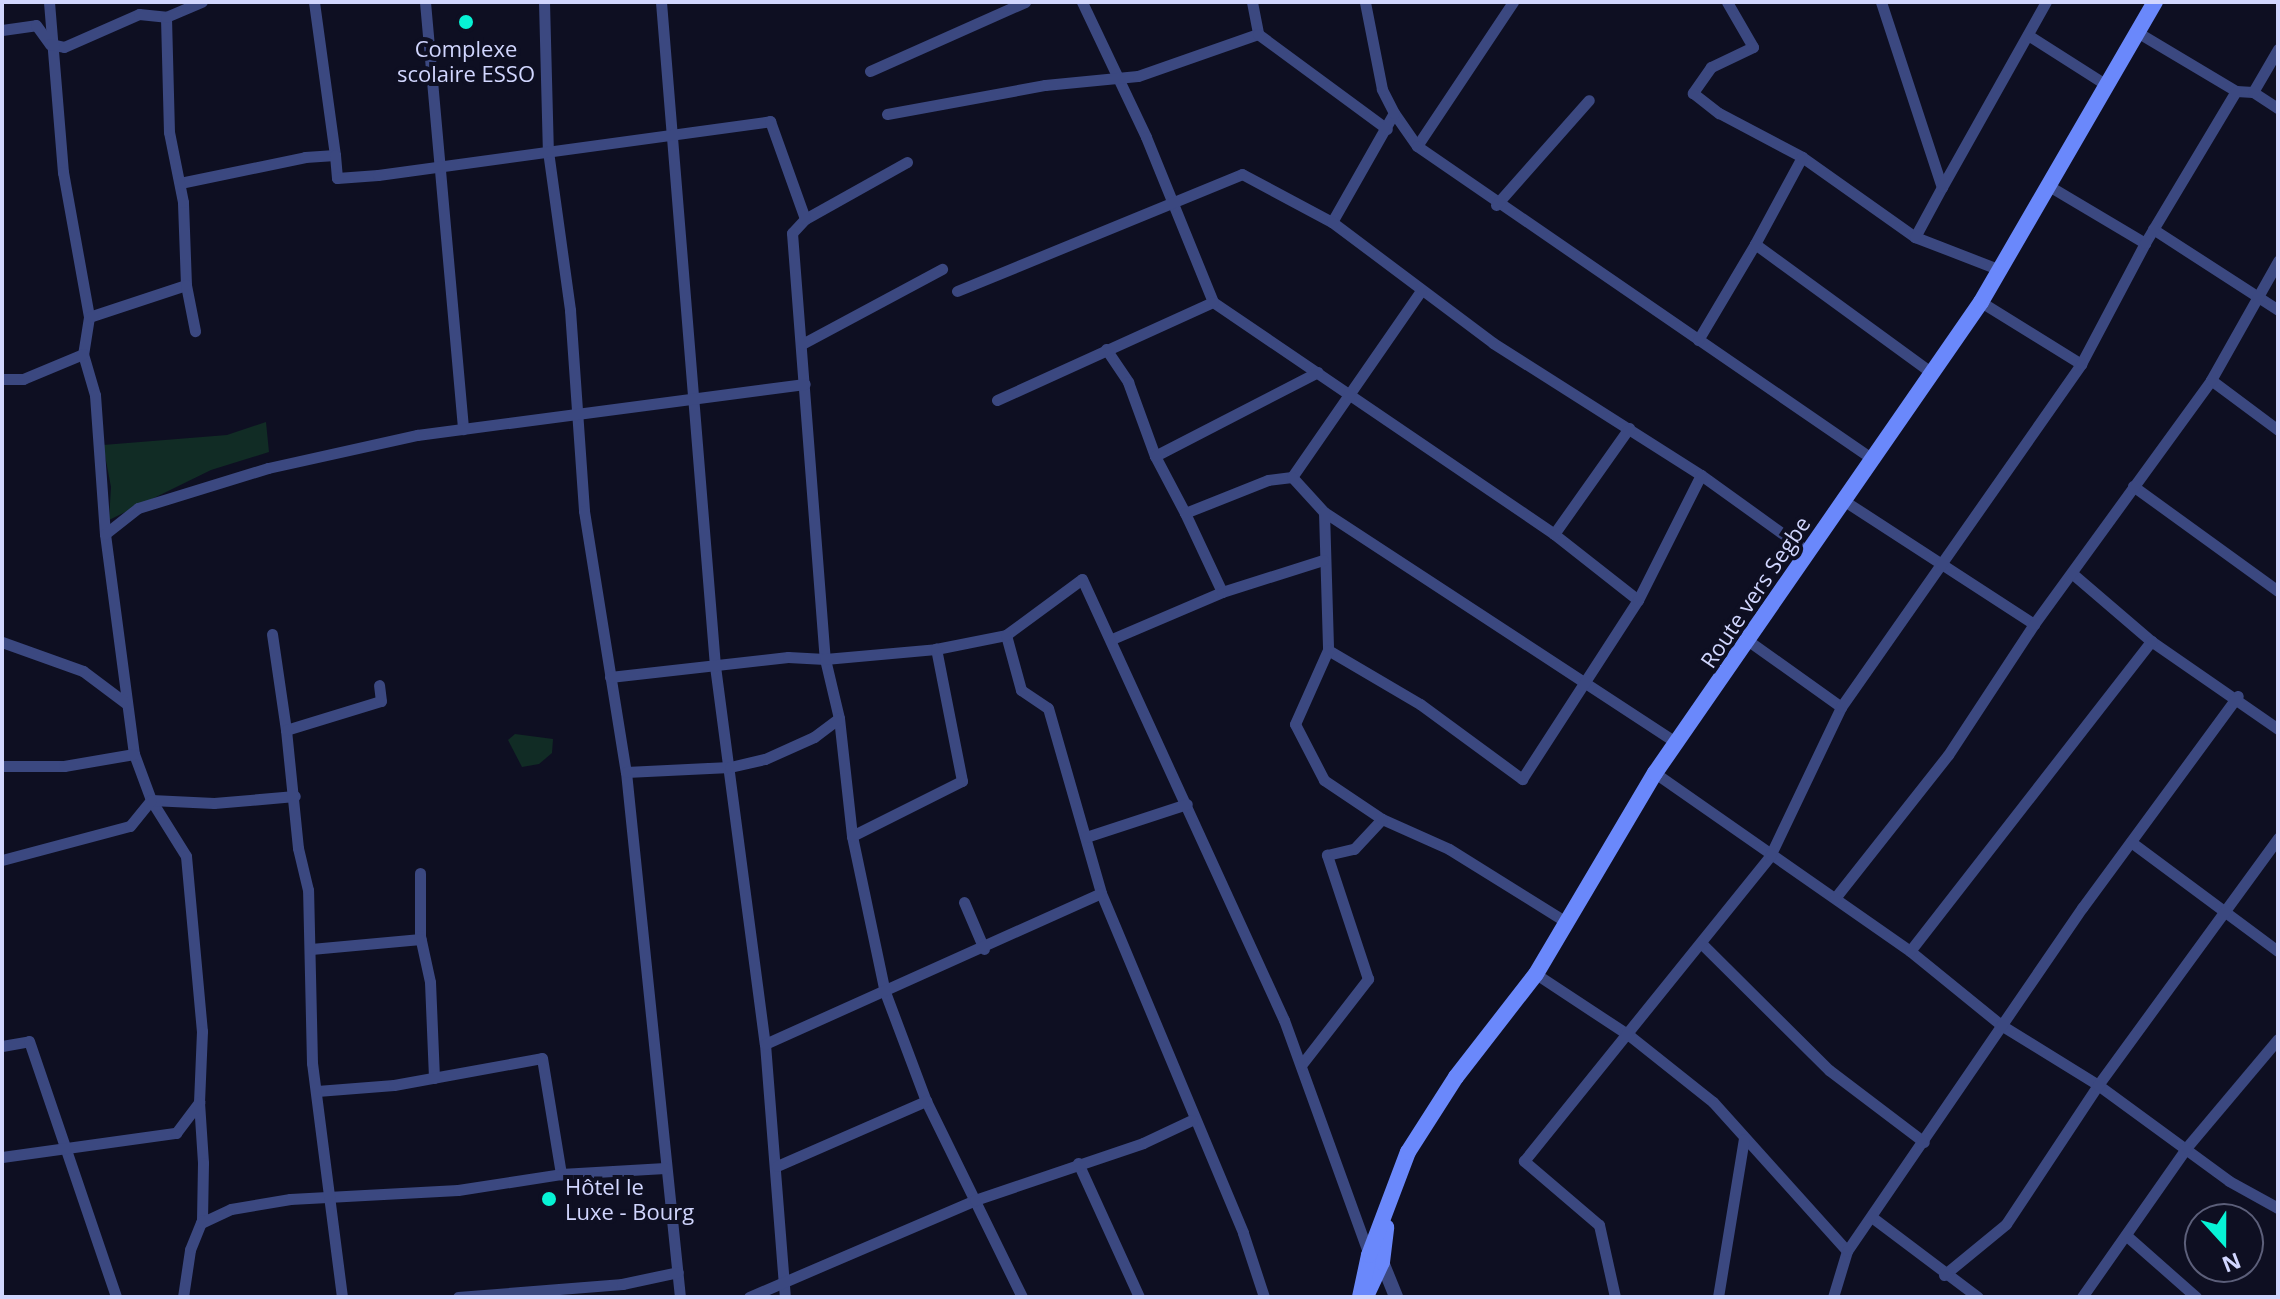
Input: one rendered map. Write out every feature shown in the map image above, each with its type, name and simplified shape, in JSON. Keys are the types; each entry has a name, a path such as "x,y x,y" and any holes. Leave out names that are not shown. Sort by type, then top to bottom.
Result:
{"main road":[{"name":"Route vers Segbe","path":"1363,1297 1376,1259 1389,1202 1408,1152 1456,1077 1536,974 1563,920 1601,868 1655,773 1750,642 1871,458 1981,302 2155,2"}],"street":[{"path":"49,2 50,44 63,172 89,317 83,354 95,395 105,534 134,754 151,800 186,856 202,1031 199,1102 201,1223 190,1250 183,1297"},
{"path":"2,30 36,25 50,44 64,47 139,14 166,17 202,2"},
{"path":"314,2 337,178 438,168 770,121 805,219"},
{"path":"425,2 463,429"},
{"path":"544,2 548,151 570,310 584,511 626,772 680,1297"},
{"path":"661,2 715,666 765,1044 785,1297"},
{"path":"870,71 1025,2"},
{"path":"1082,2 1119,76 1213,302 1554,534 1638,600"},
{"path":"1252,2 1258,34 1387,129"},
{"path":"1365,2 1382,89 1417,146 1496,205 1871,458"},
{"path":"1417,146 1513,2"},
{"path":"1727,2 1753,47 1711,67 1693,93 1719,113 1802,157 1915,237 1998,269"},
{"path":"1881,2 1942,187"},
{"path":"1915,237 2046,2"},
{"path":"166,17 169,132 180,183 186,285 195,331"},
{"path":"2137,32 2236,91 2253,92 2278,108"},
{"path":"887,114 1119,76 1138,76 1258,34"},
{"path":"2028,35 2105,84"},
{"path":"2253,92 2278,49"},
{"path":"1615,1297 1599,1225 1524,1161 1630,1036 1770,856 1841,707 2081,364 2145,243 2236,91"},
{"path":"1496,205 1589,100"},
{"path":"1332,222 1394,113"},
{"path":"180,183 335,155"},
{"path":"1698,340 1802,157"},
{"path":"907,162 805,219 792,233 825,659 839,718 852,836 885,992 926,1101 1022,1297"},
{"path":"957,291 1242,174 1332,222 1421,291 1701,475 1808,552"},
{"path":"2049,186 2145,243"},
{"path":"2153,229 2278,310"},
{"path":"1755,244 1932,373"},
{"path":"1835,898 1939,768 2034,624 2074,575 2133,486 2211,380 2260,298 2278,261"},
{"path":"802,344 942,269"},
{"path":"89,317 186,285"},
{"path":"1185,513 1268,480 1292,477 1347,392 1421,291"},
{"path":"997,400 1213,302"},
{"path":"1981,302 2081,364"},
{"path":"1106,349 1128,382 1155,456 1222,592"},
{"path":"2,379 23,379 83,354"},
{"path":"1155,456 1318,372"},
{"path":"2211,380 2278,430"},
{"path":"105,534 138,508 268,468 463,429 576,415 624,404 692,400 805,384"},
{"path":"1554,534 1629,428"},
{"path":"1328,650 1420,704 1522,779 1638,600 1701,475"},
{"path":"1292,477 1324,512 1677,743"},
{"path":"2133,486 2278,591"},
{"path":"1843,500 2034,624"},
{"path":"1324,512 1328,650 1295,724 1324,780 1382,819 1449,849 1563,920"},
{"path":"1112,639 1222,592 1323,560"},
{"path":"2074,575 2151,641 2238,696 2278,729"},
{"path":"610,677 788,657 825,659 936,649 1006,635 1082,579 1187,804 1302,1064 1376,1259 1396,1297"},
{"path":"272,634 295,796 311,949 317,1091 342,1297"},
{"path":"1006,635 1021,690 1048,708 1101,893 1192,1120 1243,1233 1264,1297"},
{"path":"1910,951 2151,641"},
{"path":"2,642 83,671 127,704"},
{"path":"1750,642 1841,707"},
{"path":"852,836 962,781 936,649"},
{"path":"286,730 381,701 379,685"},
{"path":"1833,1297 1847,1251 1873,1218 2001,1025 2238,696"},
{"path":"626,772 730,767 790,749 839,718"},
{"path":"2,766 64,766 134,754"},
{"path":"1655,773 1910,951 2001,1025 2098,1085 2187,1147 2229,1181 2278,1208"},
{"path":"151,800 214,803 295,796"},
{"path":"2,860 130,826 151,800"},
{"path":"1086,837 1187,804"},
{"path":"1302,1064 1368,979 1327,855 1354,849 1382,819"},
{"path":"1944,1275 2006,1224 2098,1085 2278,838"},
{"path":"2131,842 2278,951"},
{"path":"420,873 421,939 430,982 434,1078"},
{"path":"765,1044 984,949 1101,893"},
{"path":"964,902 984,949"},
{"path":"311,949 421,939"},
{"path":"1702,944 1829,1070 1924,1142"},
{"path":"1536,974 1630,1036 1713,1102 1847,1251"},
{"path":"2082,1297 2128,1237 2187,1147 2278,1039"},
{"path":"2,1046 29,1041 69,1148 116,1297"},
{"path":"317,1091 434,1078 542,1058 561,1174"},
{"path":"777,1166 926,1101"},
{"path":"2,1157 176,1133 199,1102"},
{"path":"749,1297 975,1200 1192,1120"},
{"path":"1718,1297 1744,1139"},
{"path":"1078,1163 1139,1297"},
{"path":"201,1223 263,1202 458,1190 561,1174 665,1168"},
{"path":"1873,1218 1944,1275 1978,1297"},
{"path":"2128,1237 2196,1297"},
{"path":"458,1297 570,1292 678,1272"}],"green space":[{"path":"266,422 269,452 211,470 109,520 111,487 103,445 227,435"},
{"path":"515,734 553,739 552,753 539,764 522,767 508,740"}],"place":[{"name":"Complexe scolaire ESSO","path":"466,22"},
{"name":"Hôtel le Luxe - Bourg","path":"549,1199"}]}
